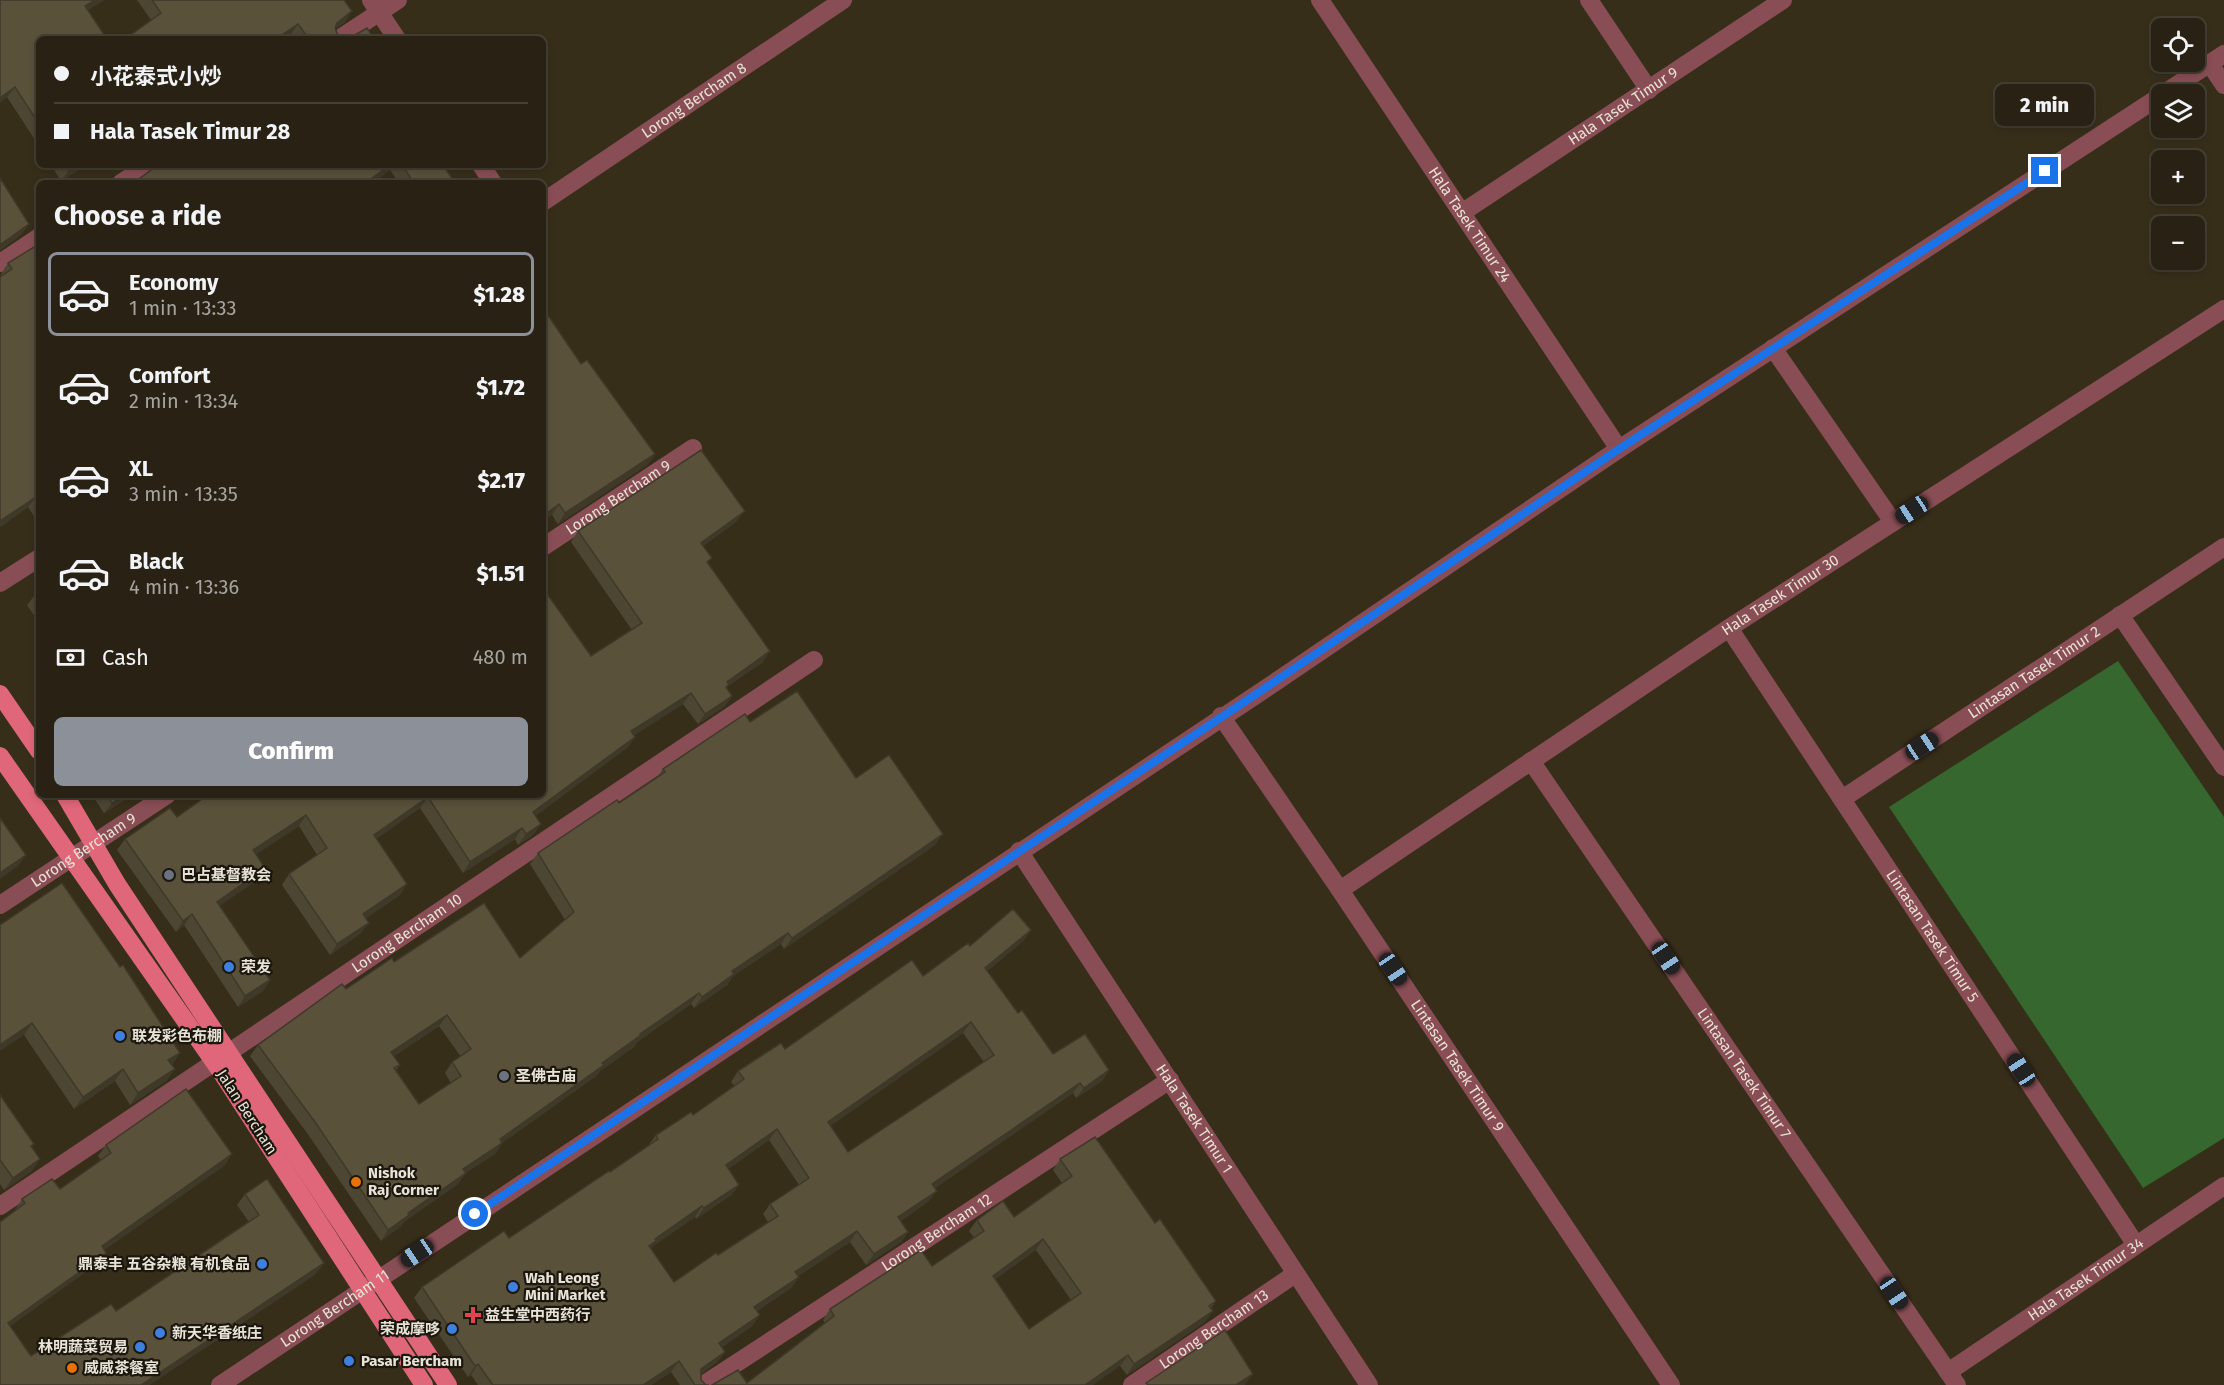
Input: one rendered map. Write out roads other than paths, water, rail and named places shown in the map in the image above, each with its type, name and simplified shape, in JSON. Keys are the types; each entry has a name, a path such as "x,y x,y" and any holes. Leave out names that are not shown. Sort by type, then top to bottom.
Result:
{"main road":[{"path":"0,694 36,747"},
{"name":"Jalan Bercham","path":"0,756 71,859 222,1058 378,1279 448,1385"},
{"name":"Jalan Bercham","path":"67,798 361,1290 424,1385"}],"street":[{"path":"342,36 375,6 398,0"},
{"name":"Lorong Bercham 8","path":"546,200 843,0"},
{"name":"Hala Tasek Timur 24","path":"1320,0 1619,449"},
{"path":"1589,0 1649,90"},
{"name":"Hala Tasek Timur 9","path":"1462,212 1783,0"},
{"path":"375,6 395,36"},
{"path":"2217,59 2224,85"},
{"name":"Lorong Bercham 11","path":"2179,84 2217,59"},
{"name":"Lorong Bercham 11","path":"220,1385 1619,449 2151,102"},
{"path":"126,180 144,168"},
{"path":"0,263 36,239"},
{"name":"Hala Tasek Timur 30","path":"1340,890 1729,628 1893,522 2222,317"},
{"path":"1773,348 1893,522"},
{"name":"Lorong Bercham 9","path":"546,545 693,448"},
{"name":"Lintasan Tasek Timur 2","path":"1842,799 2224,547"},
{"path":"0,583 36,560"},
{"path":"2120,615 2224,767"},
{"name":"Lintasan Tasek Timur 5","path":"1729,628 2136,1245"},
{"name":"Lorong Bercham 10","path":"0,1206 814,660"},
{"name":"Lintasan Tasek Timur 9","path":"1221,716 1671,1385"},
{"name":"Lintasan Tasek Timur 7","path":"1531,761 1953,1378"},
{"name":"Lorong Bercham 9","path":"0,905 162,798"},
{"name":"Hala Tasek Timur 1","path":"1019,851 1369,1385"},
{"name":"Lorong Bercham 12","path":"703,1385 1170,1080"},
{"name":"Hala Tasek Timur 34","path":"1953,1378 2136,1245 2224,1186"},
{"name":"Lorong Bercham 13","path":"1132,1385 1295,1274"}],"place":[{"name":"巴占基督教会","path":"169,875"},
{"name":"荣发","path":"229,967"},
{"name":"联发彩色布棚","path":"120,1036"},
{"name":"圣佛古庙","path":"504,1076"},
{"name":"Nishok Raj Corner","path":"356,1182"},
{"name":"鼎泰丰 五谷杂粮 有机食品","path":"262,1264"},
{"name":"Wah Leong Mini Market","path":"513,1287"},
{"name":"益生堂中西药行","path":"473,1315"},
{"name":"荣成摩哆","path":"452,1329"},
{"name":"新天华香纸庄","path":"160,1333"},
{"name":"林明蔬菜贸易","path":"140,1347"},
{"name":"Pasar Bercham","path":"349,1361"},
{"name":"威威茶餐室","path":"72,1368"}]}
